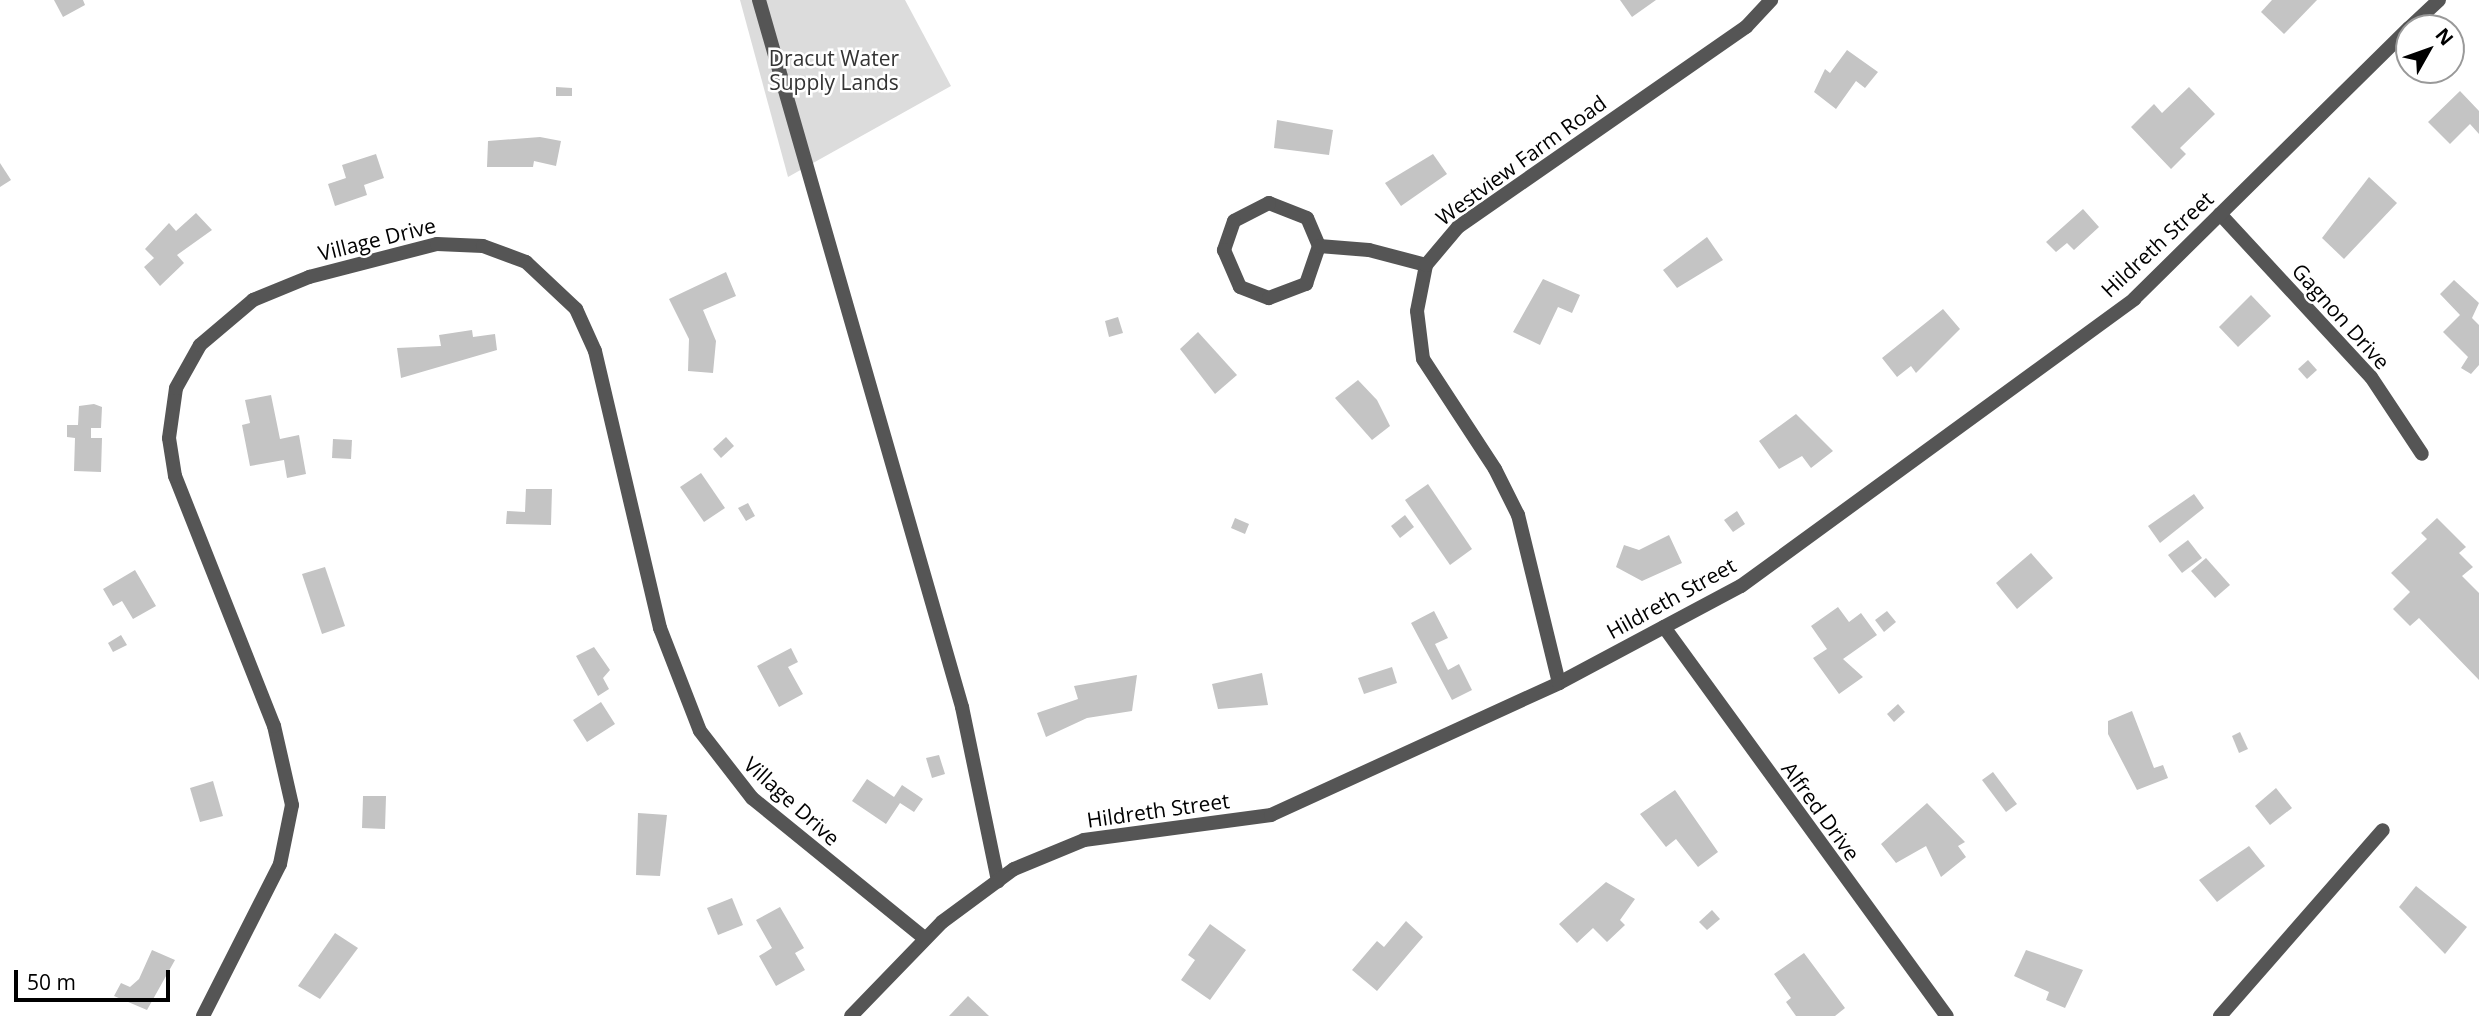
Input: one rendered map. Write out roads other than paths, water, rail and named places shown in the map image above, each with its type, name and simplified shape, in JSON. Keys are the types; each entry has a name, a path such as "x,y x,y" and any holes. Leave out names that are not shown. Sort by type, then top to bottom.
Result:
{"street":[{"path":"759,0 962,707 998,881"},
{"name":"Westview Farm Road","path":"1559,683 1518,515 1495,469 1423,359 1416,311 1426,265 1458,227 1746,27 1771,0"},
{"name":"Hildreth Street","path":"2424,14 2439,0"},
{"name":"Hildreth Street","path":"851,1016 923,939 998,881 1084,840 1271,815 1559,683 1741,586 2134,299 2395,42"},
{"path":"1269,203 1307,218 1319,246 1306,284 1269,298 1240,287 1224,250 1234,221 1269,203"},
{"name":"Gagnon Drive","path":"2220,214 2371,377 2422,454"},
{"name":"Village Drive","path":"204,1016 277,873 292,805 281,745 175,476 169,430 176,388 200,345 253,300 300,280 438,244 483,246 516,257 545,275 576,309 595,351 660,628 700,732 752,798 923,939"},
{"path":"1319,246 1370,250 1426,265"},
{"name":"Alfred Drive","path":"1664,627 1947,1016"},
{"path":"2220,1016 2383,830"}],"park label":[{"name":"Dracut Water Supply Lands","path":"834,70"}]}
